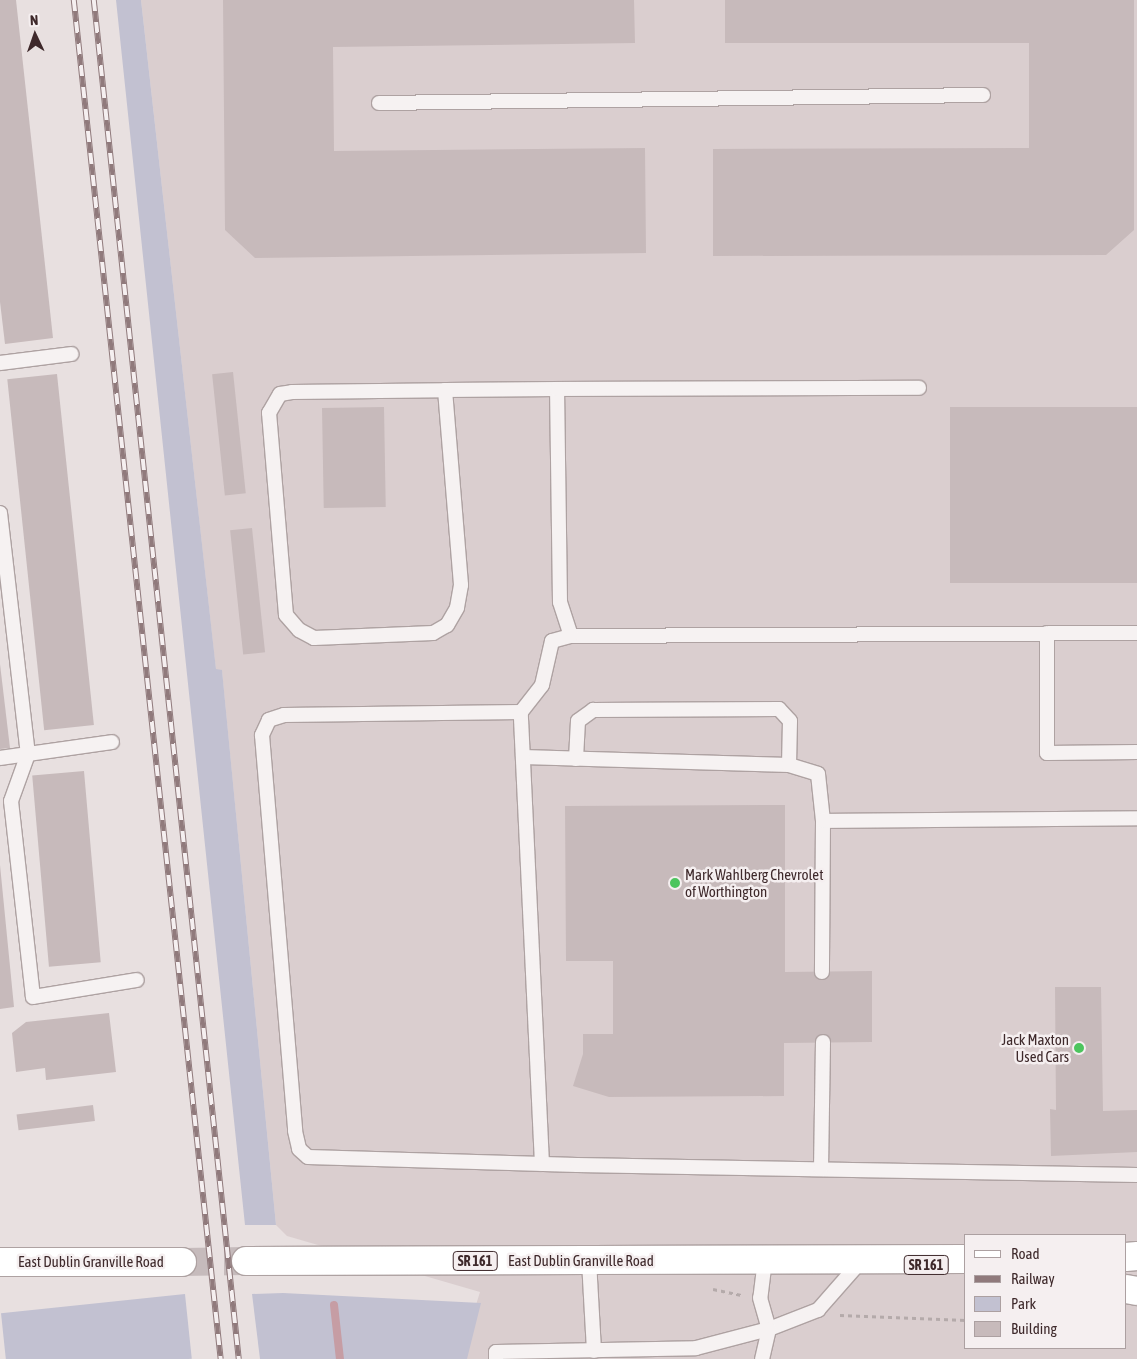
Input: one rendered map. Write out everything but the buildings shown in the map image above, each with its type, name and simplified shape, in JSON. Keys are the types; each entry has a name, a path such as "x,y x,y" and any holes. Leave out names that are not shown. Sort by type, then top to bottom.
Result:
{"main road":[{"name":"East Dublin Granville Road","path":"246,1261 964,1259"},
{"name":"East Dublin Granville Road","path":"874,1260 964,1270"},
{"name":"East Dublin Granville Road","path":"0,1262 182,1262"}],"lane":[{"path":"379,103 983,95"},
{"path":"0,363 71,354"},
{"path":"445,390 461,585 458,608 447,625 432,633 314,638 299,630 286,616 269,413 280,394 292,392 445,390 919,388"},
{"path":"557,389 560,602 571,636"},
{"path":"0,513 28,754 11,801 33,997 137,980"},
{"path":"1047,633 1047,753 1137,752"},
{"path":"542,1164 521,712 542,685 552,641 571,636 1137,633"},
{"path":"576,759 578,721 593,710 779,709 790,720 789,765"},
{"path":"521,712 284,715 269,720 262,735 299,1149 308,1157 542,1164 1137,1175"},
{"path":"0,758 112,742"},
{"path":"523,757 789,765 818,774 823,821 822,972"},
{"path":"823,821 1137,818"},
{"path":"821,1169 823,1042"},
{"path":"762,1359 769,1329 760,1298 765,1260"},
{"path":"496,1359 496,1352 549,1356 594,1351 696,1348 769,1329 818,1310 874,1260"},
{"path":"589,1261 594,1351"},
{"path":"1137,1291 1137,1296"}],"shaded area":[{"path":"141,0 1137,0 1137,1359 459,1359 480,1292 287,1236 276,1225 222,671 216,670"}],"green space":[{"path":"116,0 141,0 216,669 222,670 276,1225 245,1225"},
{"path":"283,1293 481,1303 467,1359 260,1359 252,1294"},
{"path":"185,1294 192,1359 6,1359 1,1313"}],"waterway":[{"path":"334,1305 340,1359"}],"tunnel":[{"path":"182,1262 246,1261"}],"railway":[{"path":"74,0 221,1359"},
{"path":"94,0 239,1359"}],"place":[{"name":"Mark Wahlberg Chevrolet of Worthington","path":"675,883"},
{"name":"Jack Maxton Used Cars","path":"1079,1048"}]}
